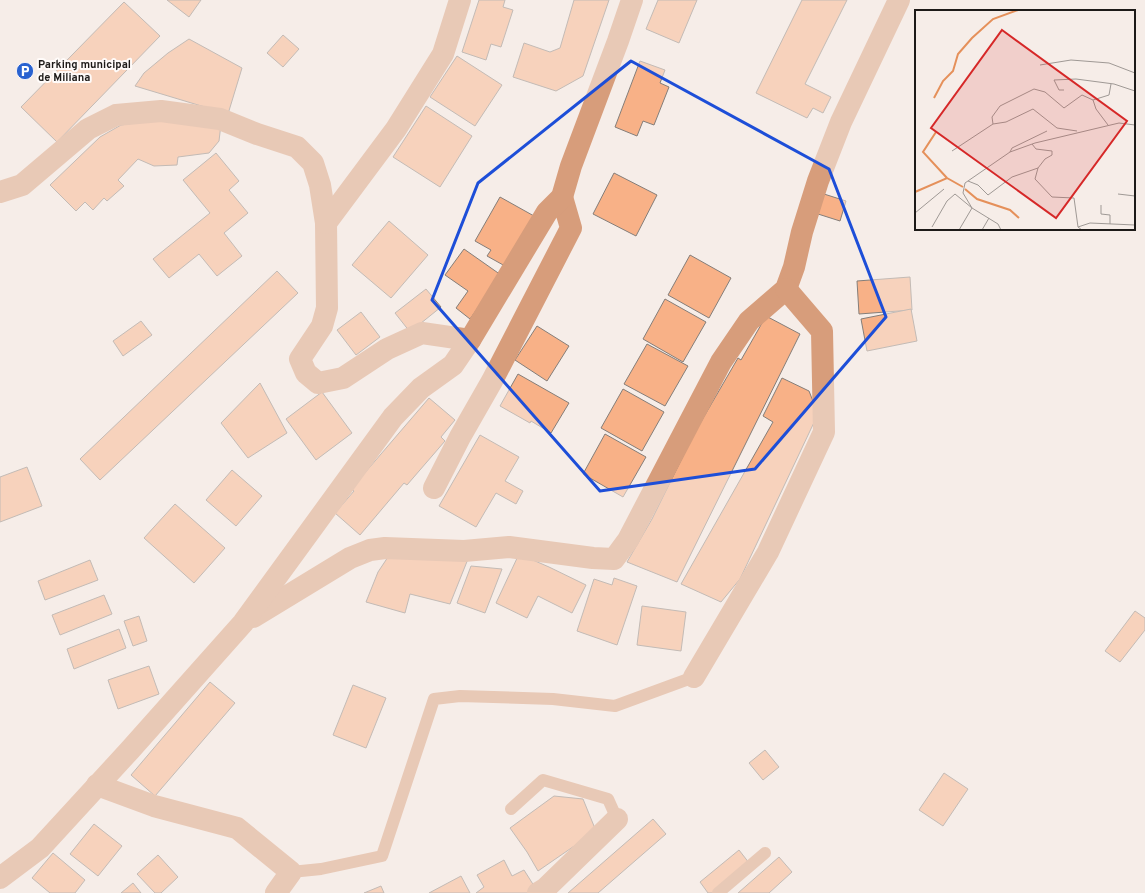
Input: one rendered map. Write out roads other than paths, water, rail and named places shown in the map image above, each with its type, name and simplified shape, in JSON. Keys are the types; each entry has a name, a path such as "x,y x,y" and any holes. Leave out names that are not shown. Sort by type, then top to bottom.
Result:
{"street":[{"path":"326,223 396,129 443,54 460,0"},
{"path":"0,878 40,848 243,623 393,417 421,388 453,365 470,340 547,212 562,197 571,166 632,0"},
{"path":"243,623 350,558 370,550 385,548 464,551 509,547 593,558 614,559 628,540 721,362 749,321 786,289 794,267 802,232 818,180 841,122 899,0"},
{"path":"0,192 22,185 88,130 116,115 161,110 220,119 256,134 297,147 313,163 320,185 326,223 327,308 322,326 300,359 306,373 318,383 342,378 387,349 422,333 470,340"},
{"path":"434,488 460,437 492,381 571,228 562,197"},
{"path":"694,677 768,552 824,432 822,331 786,289"},
{"path":"97,785 154,806 237,828 291,872 276,893"},
{"path":"538,893 546,888 617,819"}],"lane":[{"path":"291,872 321,869 382,856 434,700 460,696 538,698 615,706 694,677"},
{"path":"510,809 543,780 608,800 617,819"},
{"path":"718,893 765,854"}],"place":[{"name":"Parking municipal de Miliana","path":"25,71"}]}
